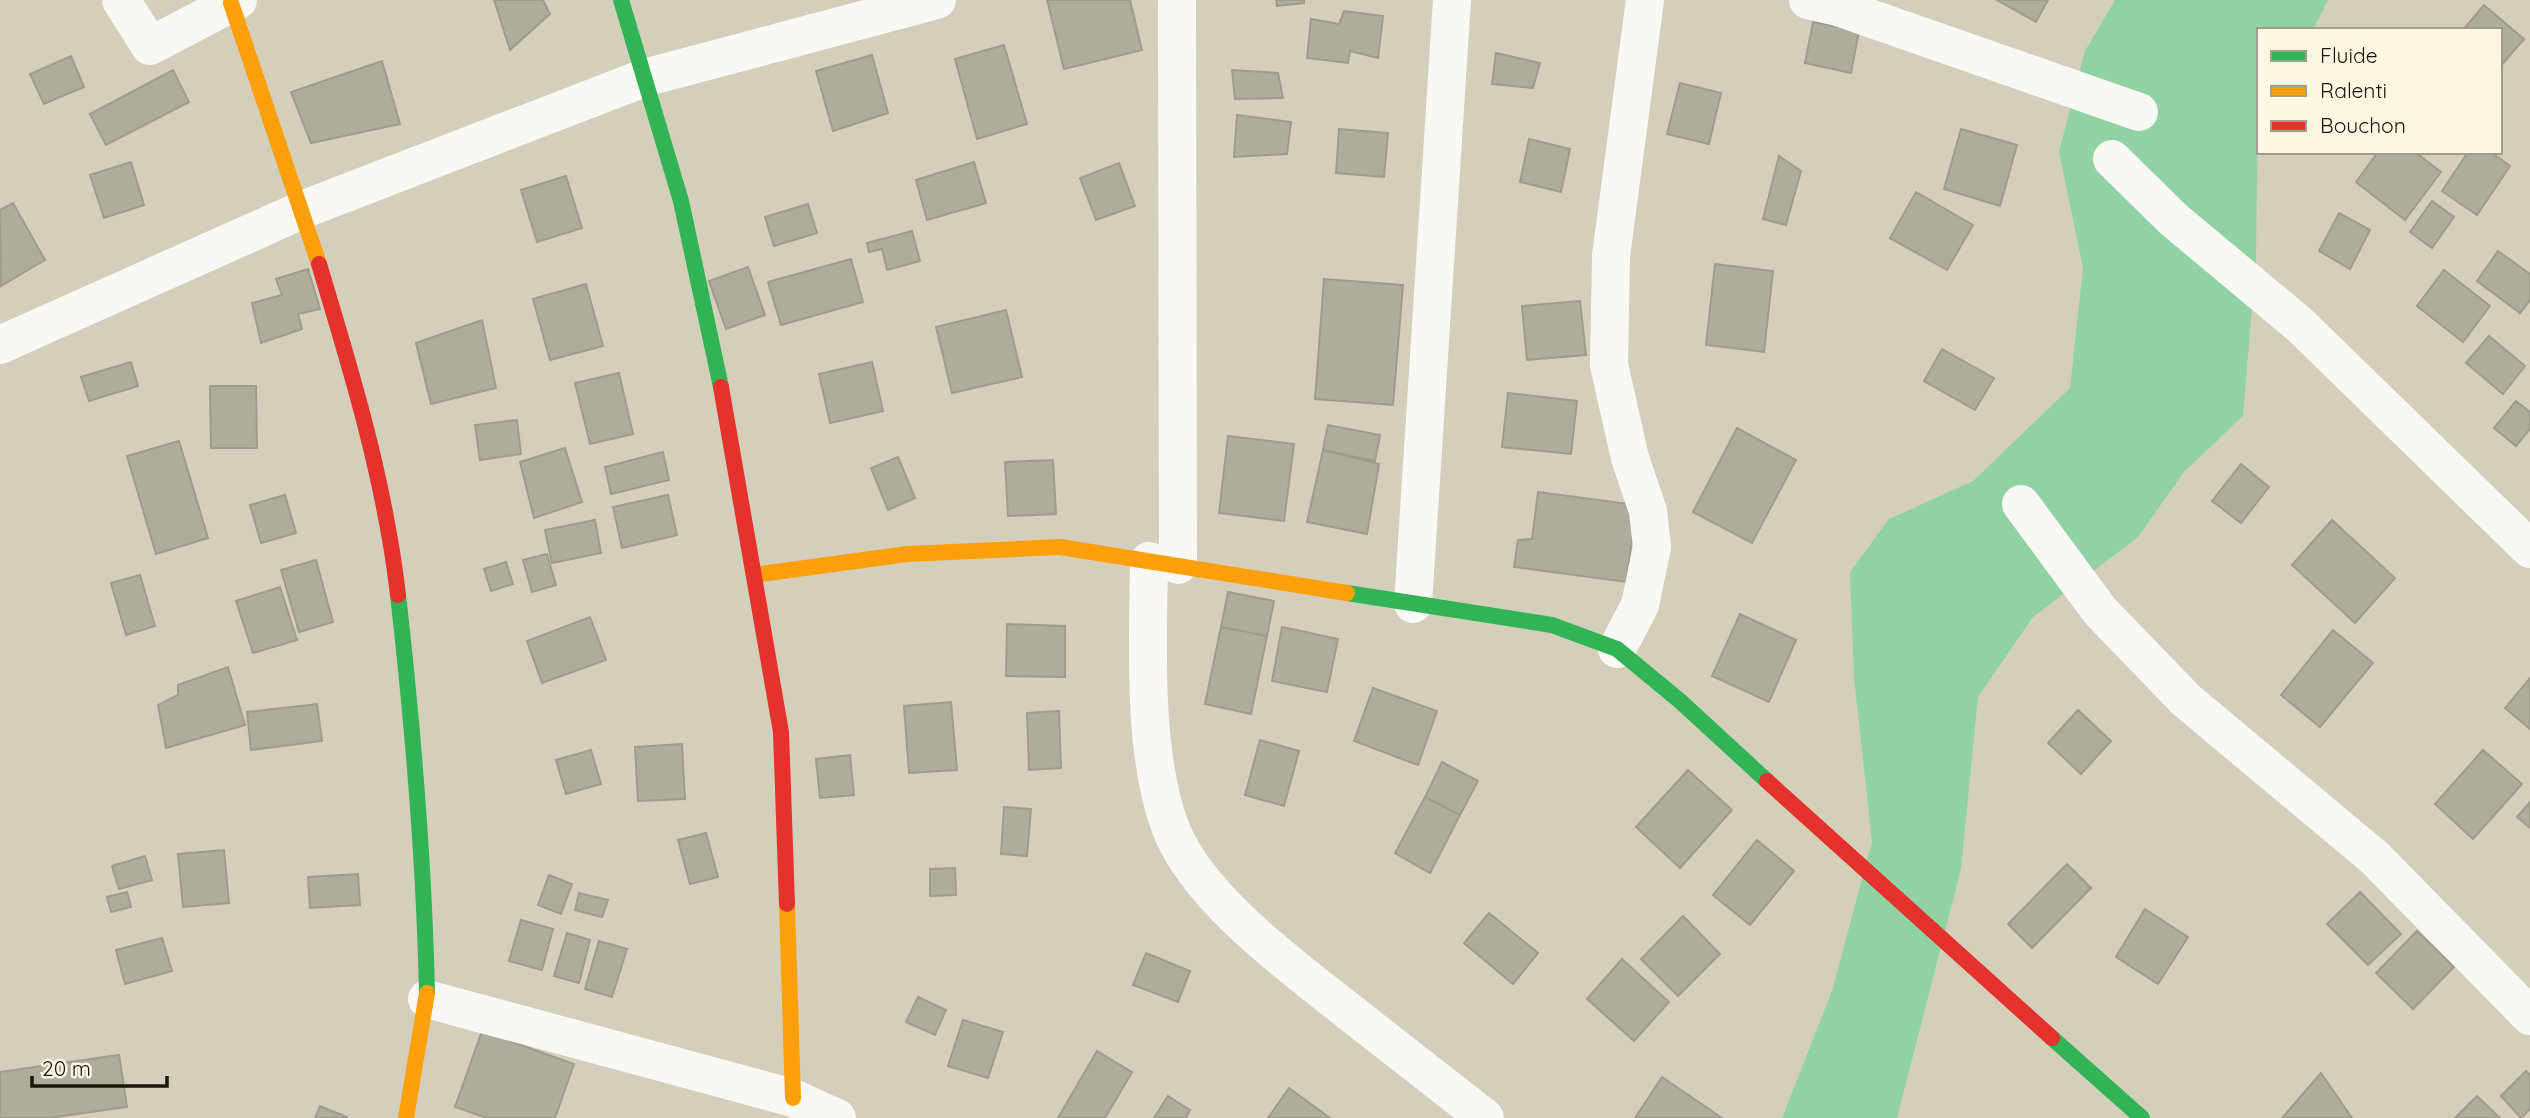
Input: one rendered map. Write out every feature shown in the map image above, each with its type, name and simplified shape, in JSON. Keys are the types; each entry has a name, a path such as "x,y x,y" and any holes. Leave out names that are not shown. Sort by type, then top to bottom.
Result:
{"street":[{"path":"121,0 150,46 234,2 359,397 392,541 411,706 425,908 428,999 407,1118"},
{"path":"621,0 681,201 727,416 781,732 793,1098"},
{"path":"0,345 302,210 644,78 937,0"},
{"path":"1177,0 1163,563 1151,705 1161,797 1172,832 1197,876 1277,954 1485,1118"},
{"path":"1413,604 1452,0"},
{"path":"1618,649 1640,605 1651,547 1648,511 1630,457 1609,365 1611,256 1645,0"},
{"path":"1808,0 1838,7 2139,112"},
{"path":"2112,159 2173,219 2300,325 2530,549"},
{"path":"2021,504 2100,611 2186,700 2375,858 2530,1016"},
{"path":"754,575 888,554 982,546 1060,547 1552,625 1618,649 1680,701 1900,905 2142,1118"},
{"path":"428,999 793,1098 837,1118"}],"green space":[{"path":"2115,0 2328,0 2314,28 2257,28 2256,259 2243,416 2184,472 2138,537 2033,617 1978,697 1961,869 1897,1118 1782,1118 1832,991 1872,842 1854,677 1850,572 1889,519 1973,481 2070,388 2083,268 2059,152 2085,51"}],"building":[{"path":"494,0 543,0 550,14 510,50"},
{"path":"1047,0 1130,0 1142,50 1064,69"},
{"path":"1276,0 1304,0 1304,3 1277,6"},
{"path":"1997,0 2048,0 2036,22"},
{"path":"2484,5 2524,39 2502,65 2502,28 2465,28"},
{"path":"1344,11 1383,16 1378,58 1350,51 1348,63 1307,58 1311,19 1339,24"},
{"path":"1813,22 1859,31 1851,73 1805,63"},
{"path":"1004,45 1027,124 977,139 955,59"},
{"path":"1496,53 1540,63 1533,88 1492,84"},
{"path":"872,55 888,113 833,131 816,71"},
{"path":"71,56 84,87 44,104 30,74"},
{"path":"382,61 400,124 311,143 291,92"},
{"path":"173,70 189,102 106,145 90,114"},
{"path":"1232,70 1278,73 1283,98 1235,99"},
{"path":"1680,83 1721,93 1709,144 1667,134"},
{"path":"1237,115 1291,122 1287,154 1234,157"},
{"path":"1339,129 1388,133 1384,177 1336,173"},
{"path":"1961,129 2017,145 2000,206 1944,189"},
{"path":"1529,139 1570,149 1561,192 1520,182"},
{"path":"2377,154 2418,154 2441,172 2405,220 2356,182"},
{"path":"2467,154 2494,154 2510,166 2477,215 2442,191"},
{"path":"1779,156 1801,171 1786,225 1763,219"},
{"path":"131,162 144,205 104,218 90,175"},
{"path":"974,162 986,203 927,220 916,180"},
{"path":"1119,163 1135,206 1096,220 1080,178"},
{"path":"566,176 582,228 537,242 521,190"},
{"path":"1916,192 1973,225 1947,270 1890,238"},
{"path":"2432,201 2454,217 2432,248 2410,232"},
{"path":"13,203 45,260 1,286 0,210"},
{"path":"808,204 817,233 774,246 765,217"},
{"path":"2339,213 2370,230 2350,269 2319,251"},
{"path":"912,231 920,261 887,270 882,249 869,252 867,243"},
{"path":"2498,251 2530,274 2530,300 2520,313 2477,281"},
{"path":"851,259 863,302 781,325 768,282"},
{"path":"1715,264 1773,271 1764,352 1706,345"},
{"path":"748,267 765,315 726,329 709,281"},
{"path":"308,269 320,309 298,314 302,329 261,343 252,303 282,295 276,279"},
{"path":"2444,270 2490,306 2463,342 2417,306"},
{"path":"1324,279 1403,285 1393,405 1315,399"},
{"path":"586,284 603,346 550,360 533,299"},
{"path":"1580,301 1586,355 1527,360 1522,306"},
{"path":"1006,310 1022,377 952,393 936,327"},
{"path":"482,320 496,388 431,404 416,343"},
{"path":"2489,336 2525,366 2503,394 2466,363"},
{"path":"1942,349 1994,378 1975,410 1924,381"},
{"path":"131,362 138,386 89,401 81,377"},
{"path":"872,362 883,411 830,423 819,374"},
{"path":"619,373 633,434 590,444 575,383"},
{"path":"210,386 256,386 257,448 211,448"},
{"path":"1508,393 1577,401 1571,454 1502,447"},
{"path":"2516,401 2530,412 2530,429 2516,446 2494,428"},
{"path":"517,420 521,454 480,460 475,425"},
{"path":"1328,425 1380,435 1375,461 1323,450"},
{"path":"1737,428 1796,460 1752,543 1693,512"},
{"path":"1228,436 1294,444 1284,521 1219,513"},
{"path":"179,441 208,538 156,554 127,456"},
{"path":"565,448 582,502 534,518 520,462"},
{"path":"1323,450 1379,464 1367,534 1307,522"},
{"path":"663,452 669,480 611,494 605,467"},
{"path":"898,457 915,498 888,510 871,468"},
{"path":"1053,460 1056,514 1008,516 1005,462"},
{"path":"2241,464 2269,487 2241,523 2212,501"},
{"path":"1538,492 1637,505 1626,582 1514,567 1518,540 1532,539"},
{"path":"285,495 296,533 261,543 250,505"},
{"path":"668,495 677,535 622,548 613,507"},
{"path":"595,520 601,553 552,563 545,530"},
{"path":"2332,520 2395,578 2355,623 2292,565"},
{"path":"547,554 556,585 532,592 523,560"},
{"path":"316,560 333,622 299,632 281,570"},
{"path":"506,562 513,584 491,591 484,569"},
{"path":"140,575 155,626 126,635 111,583"},
{"path":"280,587 297,640 253,653 236,601"},
{"path":"1228,592 1274,601 1267,636 1221,627"},
{"path":"1740,614 1796,640 1769,702 1712,676"},
{"path":"590,617 606,660 542,683 527,641"},
{"path":"1007,624 1065,626 1065,677 1006,676"},
{"path":"1221,627 1267,636 1251,714 1205,704"},
{"path":"1282,627 1338,639 1327,692 1272,681"},
{"path":"2333,630 2373,663 2320,727 2281,695"},
{"path":"228,667 245,725 166,748 158,705 178,695 178,685"},
{"path":"2530,678 2530,729 2505,708"},
{"path":"1373,688 1437,711 1418,765 1354,741"},
{"path":"951,702 957,770 909,773 904,706"},
{"path":"317,704 322,741 251,750 247,712"},
{"path":"2078,710 2111,741 2081,774 2048,743"},
{"path":"1059,711 1061,768 1029,770 1027,713"},
{"path":"1260,740 1299,751 1284,806 1245,795"},
{"path":"682,744 685,799 638,801 635,747"},
{"path":"591,750 601,784 566,794 556,760"},
{"path":"2483,750 2522,784 2473,839 2435,804"},
{"path":"850,755 854,795 820,798 816,759"},
{"path":"1442,762 1478,781 1460,815 1425,797"},
{"path":"1688,770 1732,810 1680,868 1636,827"},
{"path":"1425,797 1460,815 1430,873 1395,853"},
{"path":"2530,802 2530,828 2517,817"},
{"path":"1004,807 1031,809 1027,856 1001,854"},
{"path":"706,833 718,877 690,884 678,840"},
{"path":"1757,840 1794,871 1750,925 1713,895"},
{"path":"224,850 229,903 183,907 178,854"},
{"path":"145,856 152,880 119,889 112,866"},
{"path":"2067,864 2091,888 2032,948 2008,924"},
{"path":"955,868 956,895 930,896 930,869"},
{"path":"358,874 360,905 310,908 308,877"},
{"path":"549,875 572,884 561,914 538,905"},
{"path":"127,892 131,907 111,912 107,897"},
{"path":"2360,892 2401,934 2368,965 2327,924"},
{"path":"579,893 608,900 602,917 575,910"},
{"path":"2145,909 2188,937 2158,984 2116,957"},
{"path":"1489,913 1538,953 1513,984 1464,943"},
{"path":"1683,916 1720,954 1678,996 1641,959"},
{"path":"521,920 553,929 542,970 509,961"},
{"path":"2417,931 2454,967 2413,1009 2376,973"},
{"path":"567,933 590,940 579,983 554,976"},
{"path":"162,938 172,971 125,984 116,950"},
{"path":"599,941 627,949 612,997 585,989"},
{"path":"1146,953 1190,971 1178,1002 1133,985"},
{"path":"1622,959 1669,1002 1634,1041 1587,999"},
{"path":"918,997 946,1010 935,1035 906,1022"},
{"path":"963,1020 1003,1032 988,1078 948,1066"},
{"path":"482,1031 574,1064 555,1118 487,1118 455,1107"},
{"path":"1097,1051 1132,1072 1105,1118 1058,1118"},
{"path":"119,1055 127,1107 49,1118 0,1118 0,1072"},
{"path":"2526,1071 2530,1075 2530,1109 2521,1118 2501,1096"},
{"path":"2321,1073 2352,1118 2282,1118"},
{"path":"1662,1077 1722,1118 1635,1118"},
{"path":"1289,1088 1330,1118 1268,1118"},
{"path":"1168,1096 1190,1110 1186,1118 1154,1118"},
{"path":"2477,1096 2500,1118 2455,1118"},
{"path":"320,1106 347,1117 347,1118 315,1118"}],"traffic: fast":[{"path":"621,0 681,201 721,387"},
{"path":"1347,593 1552,625 1617,649 1680,701 1767,781"},
{"path":"398,595 417,793 427,993"},
{"path":"2052,1038 2142,1118"}],"traffic: slow":[{"path":"231,3 319,264"},
{"path":"754,575 907,554 1060,547 1347,593"},
{"path":"787,904 793,1098"},
{"path":"406,1118 427,993"}],"traffic: jam":[{"path":"319,264 376,469 398,595"},
{"path":"721,387 781,732 787,904"},
{"path":"1767,781 2052,1038"}]}
